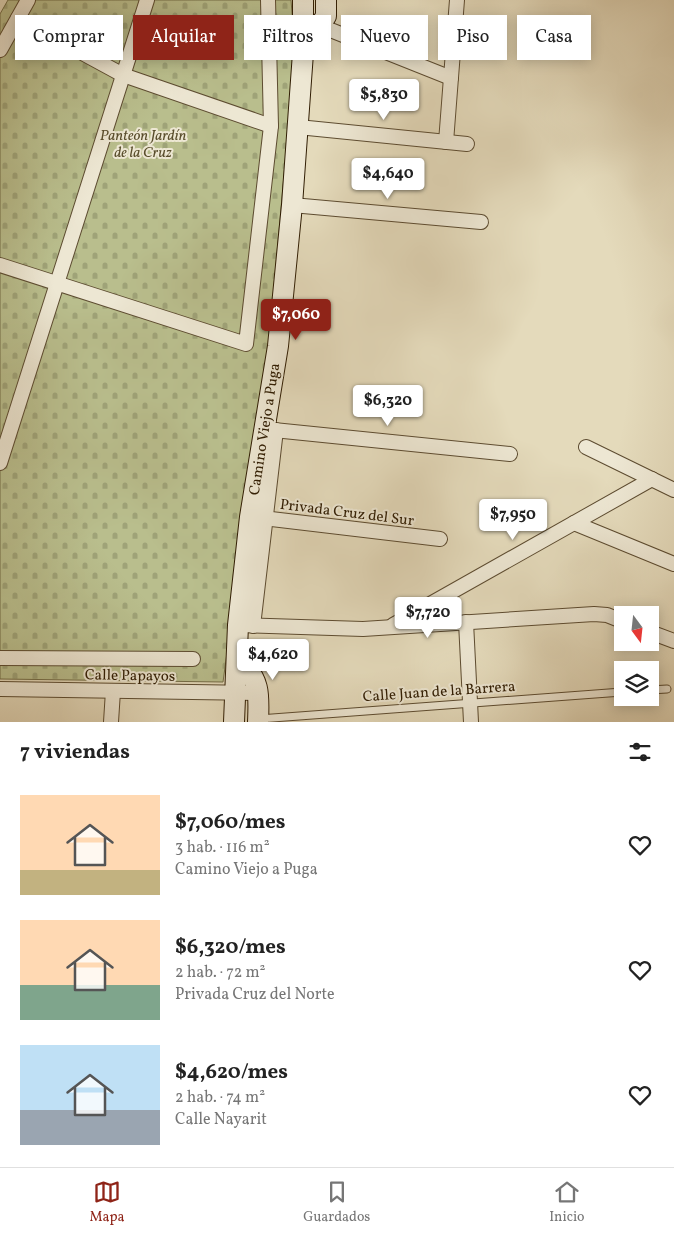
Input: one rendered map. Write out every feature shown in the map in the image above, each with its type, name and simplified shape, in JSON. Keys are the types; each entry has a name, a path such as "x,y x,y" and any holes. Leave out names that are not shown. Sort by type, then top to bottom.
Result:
{"street":[{"path":"20,15 28,0"},
{"path":"0,463 147,0"},
{"path":"0,265 246,344 271,126 268,0"},
{"path":"326,0 326,15"},
{"path":"446,142 457,0"},
{"path":"0,50 15,23"},
{"path":"331,25 451,78"},
{"path":"95,60 123,75 271,126"},
{"name":"Camino Viejo a Puga","path":"234,722 238,662 246,626 257,518 270,430 292,205 303,60"},
{"path":"298,127 467,144"},
{"path":"292,205 481,222"},
{"path":"270,430 510,454"},
{"path":"586,447 674,490"},
{"path":"389,628 652,480"},
{"name":"Privada Cruz del Sur","path":"257,518 440,539"},
{"path":"574,523 674,564"},
{"path":"246,626 363,629 594,614 614,618"},
{"path":"466,622 471,722"},
{"path":"659,635 674,641"},
{"path":"0,658 193,659"},
{"path":"238,662 248,669 260,693 258,720"},
{"name":"Calle Papayos","path":"0,689 260,693"},
{"path":"111,722 113,691"}],"lane":[{"path":"659,689 667,689"},
{"name":"Calle Juan de la Barrera","path":"258,720 470,702 614,693"}],"green space":[{"name":"Panteón Jardín de la Cruz","path":"8,0 291,0 292,15 244,15 244,60 294,60 269,342 223,682 0,679 0,14"}]}
